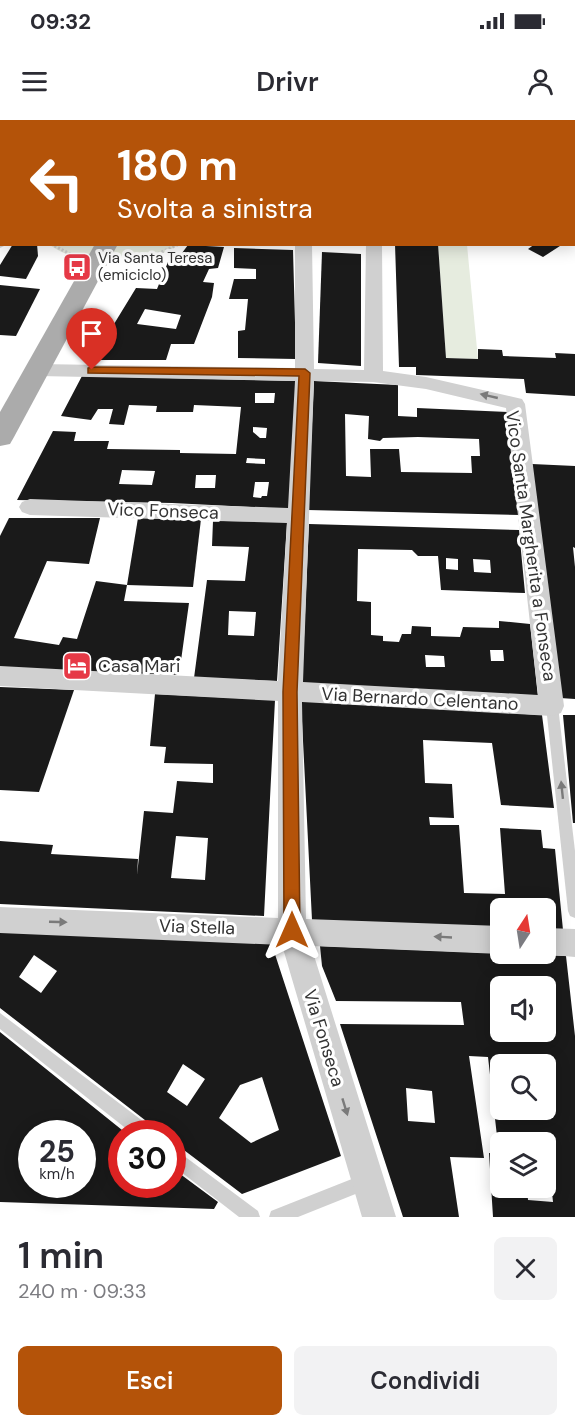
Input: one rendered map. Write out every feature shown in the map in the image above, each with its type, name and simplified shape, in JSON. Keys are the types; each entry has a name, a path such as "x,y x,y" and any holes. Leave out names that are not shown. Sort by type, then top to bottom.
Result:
{"main road":[{"path":"0,437 106,246"}],"street":[{"name":"Via Fonseca","path":"303,246 305,373 290,692 292,930 379,1217"},
{"path":"373,376 374,246"},
{"name":"Vico Santa Margherita a Fonseca","path":"38,370 373,376 426,383 515,404 552,706"},
{"name":"Vico Fonseca","path":"30,507 297,516"},
{"name":"Via Bernardo Celentano","path":"0,676 552,706"},
{"name":"Via Stella","path":"0,920 490,939"},
{"path":"556,942 575,943"}],"lane":[{"name":"Vico Santa Margherita a Fonseca","path":"552,706 575,911"},
{"path":"0,1020 128,1120"},
{"path":"186,1166 252,1217"},
{"path":"277,1217 367,1181"}],"shaded area":[{"path":"52,246 176,246 148,258 114,263 96,262 64,253"},
{"path":"438,246 467,246 478,359 446,358"}],"building":[{"path":"12,246 37,246 38,256 26,279 0,276 0,265"},
{"path":"187,246 224,247 218,268 209,269 203,282 214,283 212,297 194,344 171,344 166,360 92,360 136,288 157,289 170,257 182,253","holes":["145,309 181,315 176,329 137,324"]},
{"path":"395,246 438,246 446,358 478,359 478,349 502,350 503,356 556,358 555,353 575,354 575,396 526,393 524,379 416,375 416,367 399,367"},
{"path":"532,246 560,246 543,257 528,249"},
{"path":"234,248 293,250 296,359 238,358 238,331 245,330 248,299 229,299 234,279 256,279 256,269 234,268"},
{"path":"322,252 361,254 361,366 318,363"},
{"path":"0,285 40,289 16,336 0,335"},
{"path":"82,376 297,381 289,509 172,503 17,500 53,431 76,432 74,441 109,441 107,449 180,450 180,453 236,454 241,407 194,405 193,412 156,412 157,406 129,405 124,425 109,424 113,409 98,409 91,420 61,416","holes":["255,393 275,393 274,403 255,403","253,427 267,428 266,438 260,438 253,432","247,458 265,459 265,464 246,463","122,470 155,471 152,485 119,484","196,475 216,475 215,488 195,488","255,482 269,482 267,496 253,497"]},
{"path":"314,381 398,385 398,416 417,417 417,408 508,412 520,515 308,510","holes":["345,414 369,416 368,439 380,441 383,438 418,437 479,439 480,456 471,456 472,473 401,472 399,449 370,449 371,477 346,476"]},
{"path":"532,464 575,466 575,548 573,547 575,699 560,698"},
{"path":"9,518 100,518 89,564 47,561 14,638 59,645 63,637 77,639 96,581 127,585 124,601 189,603 179,675 0,669 0,536"},
{"path":"138,518 201,519 193,587 127,585"},
{"path":"213,521 287,522 277,681 194,678 207,580 245,581 249,547 212,546","holes":["229,611 256,612 254,636 228,635"]},
{"path":"309,524 519,530 525,593 441,590 438,556 418,556 412,550 358,549 357,601 371,602 371,635 383,636 383,641 399,642 402,634 411,634 412,626 431,627 431,636 460,637 463,627 499,628 499,621 530,624 538,697 302,683","holes":["446,558 458,559 458,570 446,569","473,559 490,560 491,573 474,572","490,650 503,650 504,661 491,661","425,655 444,656 445,667 426,667"]},
{"path":"0,687 74,690 39,792 0,790"},
{"path":"155,694 275,700 264,916 0,904 0,841 53,845 51,854 138,859 137,875 144,811 173,813 177,781 213,783 213,764 164,763 166,747 150,746","holes":["176,836 208,838 205,880 171,878"]},
{"path":"301,701 542,715 554,808 501,805 492,743 423,740 425,783 452,784 454,818 429,817 430,825 459,825 464,893 505,894 500,828 541,830 543,848 555,849 563,930 556,930 556,898 490,898 490,928 312,920"},
{"path":"563,715 575,715 575,823 573,823"},
{"path":"0,927 270,939 341,1156 242,1194 186,1152 186,1120 145,1120 0,1008","holes":["34,955 57,971 41,993 19,977","183,1064 205,1079 187,1106 167,1092","262,1077 279,1130 251,1143 219,1118 240,1085"]},
{"path":"320,946 490,953 490,964 556,964 556,956 566,956 575,1036 575,1217 493,1217 492,1198 528,1198 528,1200 553,1202 553,1198 556,1198 556,1132 497,1132 495,1120 556,1120 556,1054 490,1054 490,1075 488,1057 469,1056 484,1158 450,1157 459,1217 403,1217 340,1024 464,1025 461,1002 336,1001 322,966","holes":["406,1088 432,1091 435,1123 408,1121"]},
{"path":"0,1032 110,1120 108,1198 186,1198 186,1178 218,1202 214,1209 0,1202"}],"place":[{"name":"Via Santa Teresa (emiciclo)","path":"77,267"},
{"name":"Casa Mari","path":"77,666"}],"route":[{"path":"92,370 305,373 290,692 292,930"}]}
